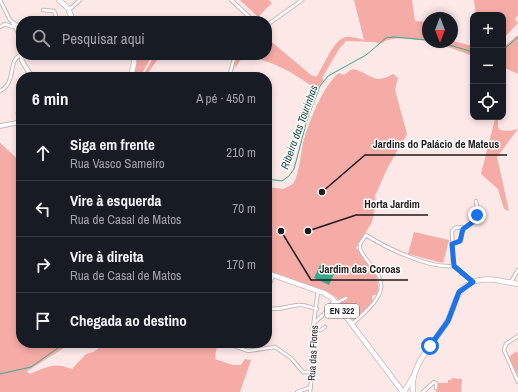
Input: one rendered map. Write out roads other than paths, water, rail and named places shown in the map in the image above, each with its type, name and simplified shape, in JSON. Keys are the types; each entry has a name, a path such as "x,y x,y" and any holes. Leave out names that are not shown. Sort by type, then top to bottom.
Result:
{"main road":[{"path":"59,0 69,10 71,16"},
{"path":"132,72 134,60"},
{"name":"EN 322","path":"273,276 328,295 352,324 393,380 405,390 413,392 416,372"},
{"path":"473,282 487,280 518,284"},
{"name":"EN 322","path":"405,390 426,351 448,321 457,296 462,289 473,282"},
{"name":"EN 322","path":"393,380 405,390"},
{"path":"400,385 406,385 410,382"}],"street":[{"path":"0,0 16,29"},
{"path":"69,10 80,0"},
{"path":"231,0 249,16"},
{"path":"272,21 302,0"},
{"path":"43,10 54,11 56,16"},
{"path":"12,21 16,24"},
{"path":"0,27 5,24 14,26"},
{"path":"0,91 8,85 16,59"},
{"path":"22,60 29,72"},
{"path":"230,72 234,60"},
{"path":"0,126 16,123"},
{"path":"452,244 460,241 463,229 477,217 478,210 476,200"},
{"path":"463,229 460,227 452,230 454,266 473,282"},
{"path":"352,324 374,304 380,289 379,276 360,249 360,244 366,235 382,245 413,258 447,267 454,266"},
{"path":"511,283 518,270"},
{"name":"Rua das Flores","path":"310,392 313,372 313,330 317,309 318,291"},
{"path":"314,322 325,314 335,302 346,298"},
{"path":"272,308 282,309 300,305 317,309"},
{"path":"313,330 321,330 325,327"},
{"path":"518,336 506,344 504,350 518,382"},
{"path":"272,347 275,347 291,358 303,372 313,372"},
{"path":"240,348 248,351 268,348"},
{"path":"422,392 434,382 436,383 436,388"},
{"path":"298,392 311,387"}],"waterway":[{"name":"Ribeira das Tourinhas","path":"272,180 282,181 289,176 294,169 307,120 320,86 328,76 366,55 386,38 393,37 422,39"},
{"name":"Ribeira das Tourinhas","path":"505,48 518,37"},
{"name":"Ribeira das Tourinhas","path":"458,48 470,51"},
{"name":"Ribeira das Tourinhas","path":"0,374 31,367 58,348"}],"place":[{"name":"Jardins do Palácio de Mateus","path":"322,192"},
{"name":"Jardim das Coroas","path":"281,231"},
{"name":"Horta Jardim","path":"308,231"}]}
